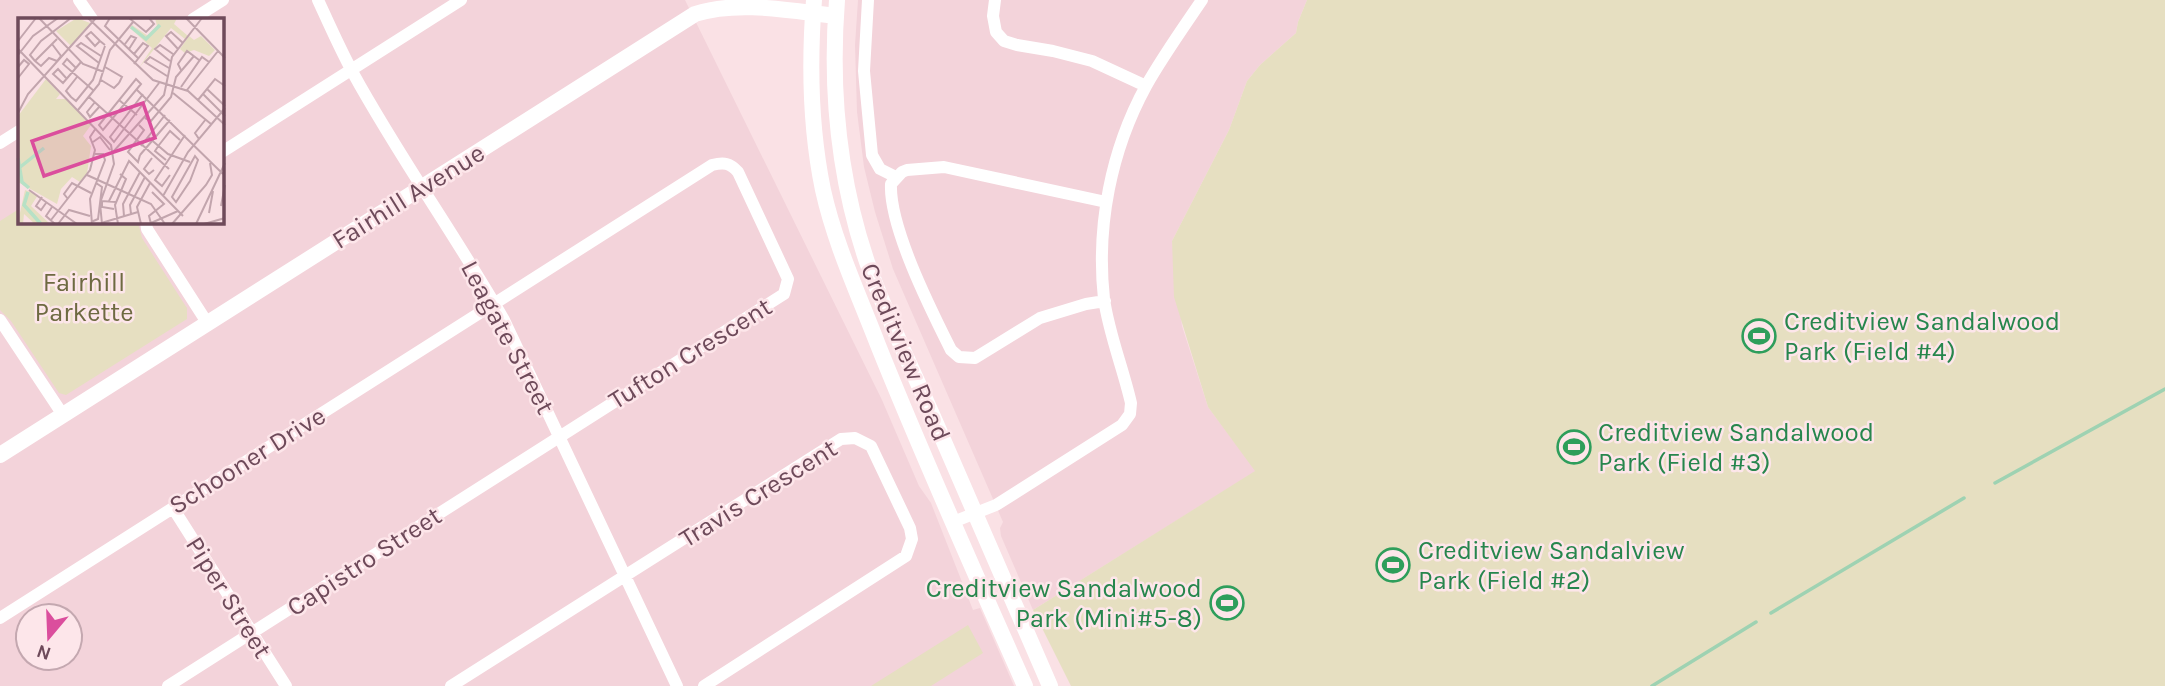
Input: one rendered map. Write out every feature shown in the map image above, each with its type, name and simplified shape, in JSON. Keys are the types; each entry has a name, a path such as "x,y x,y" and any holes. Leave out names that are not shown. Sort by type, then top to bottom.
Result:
{"main road":[{"name":"Fairhill Avenue","path":"0,455 695,14 711,8 738,6 836,8"},
{"name":"Creditview Road","path":"813,7 810,85 815,140 823,189 836,238 892,380 1025,686"},
{"name":"Creditview Road","path":"836,8 834,68 837,132 853,214 867,262 1050,686"}],"street":[{"path":"79,0 91,18"},
{"path":"195,18 223,0"},
{"name":"Leagate Street","path":"318,0 351,70 495,303 677,686"},
{"path":"224,151 461,0"},
{"path":"868,0 864,71 872,155 880,169 896,177"},
{"path":"995,0 993,16 996,32 1004,41 1093,61 1146,86"},
{"path":"953,522 1008,497 1122,425 1130,414 1131,402 1105,301 1102,248 1106,202 1123,138 1146,86 1202,0"},
{"path":"0,143 18,132"},
{"name":"Tufton Crescent","path":"495,303 712,165 732,165 738,172 788,279 784,294 560,436"},
{"path":"1105,301 1040,318 975,358 967,359 954,354 921,287 902,235 891,184 896,177 908,170 944,167 1106,202"},
{"path":"146,224 208,324"},
{"name":"Schooner Drive","path":"0,618 495,303"},
{"path":"0,320 63,415"},
{"name":"Capistro Street","path":"168,686 560,436"},
{"name":"Travis Crescent","path":"626,575 841,439 855,438 871,446 910,528 912,539 906,556 704,686"},
{"name":"Piper Street","path":"173,508 286,686"},
{"path":"451,686 626,575"}],"shaded area":[{"path":"0,0 685,0 882,400 919,486 931,503 973,610 980,608 1014,686 0,686"},
{"path":"858,0 1307,0 1296,33 1260,65 1247,81 1229,130 1172,241 1182,326 1208,407 1256,471 1033,610 1001,536 1000,528 1003,522 893,269 875,212 864,167 857,112 855,45"}],"green space":[{"path":"1307,0 2165,0 2165,686 1071,686 1033,610 1255,471 1208,407 1174,297 1172,241 1229,130 1247,81 1260,65 1296,33"},
{"name":"Fairhill Parkette","path":"18,210 18,224 138,224 142,238 187,308 187,319 66,395 59,393 11,321 0,310 0,221"},
{"path":"968,625 983,653 931,686 871,686"}],"waterway":[{"path":"1995,483 2165,389"},
{"path":"1771,613 1964,498"},
{"path":"1652,686 1756,622"}],"place":[{"name":"Creditview Sandalwood Park (Field #4)","path":"1759,336"},
{"name":"Creditview Sandalwood Park (Field #3)","path":"1574,447"},
{"name":"Creditview Sandalview Park (Field #2)","path":"1393,565"},
{"name":"Creditview Sandalwood Park (Mini#5-8)","path":"1227,603"}]}
